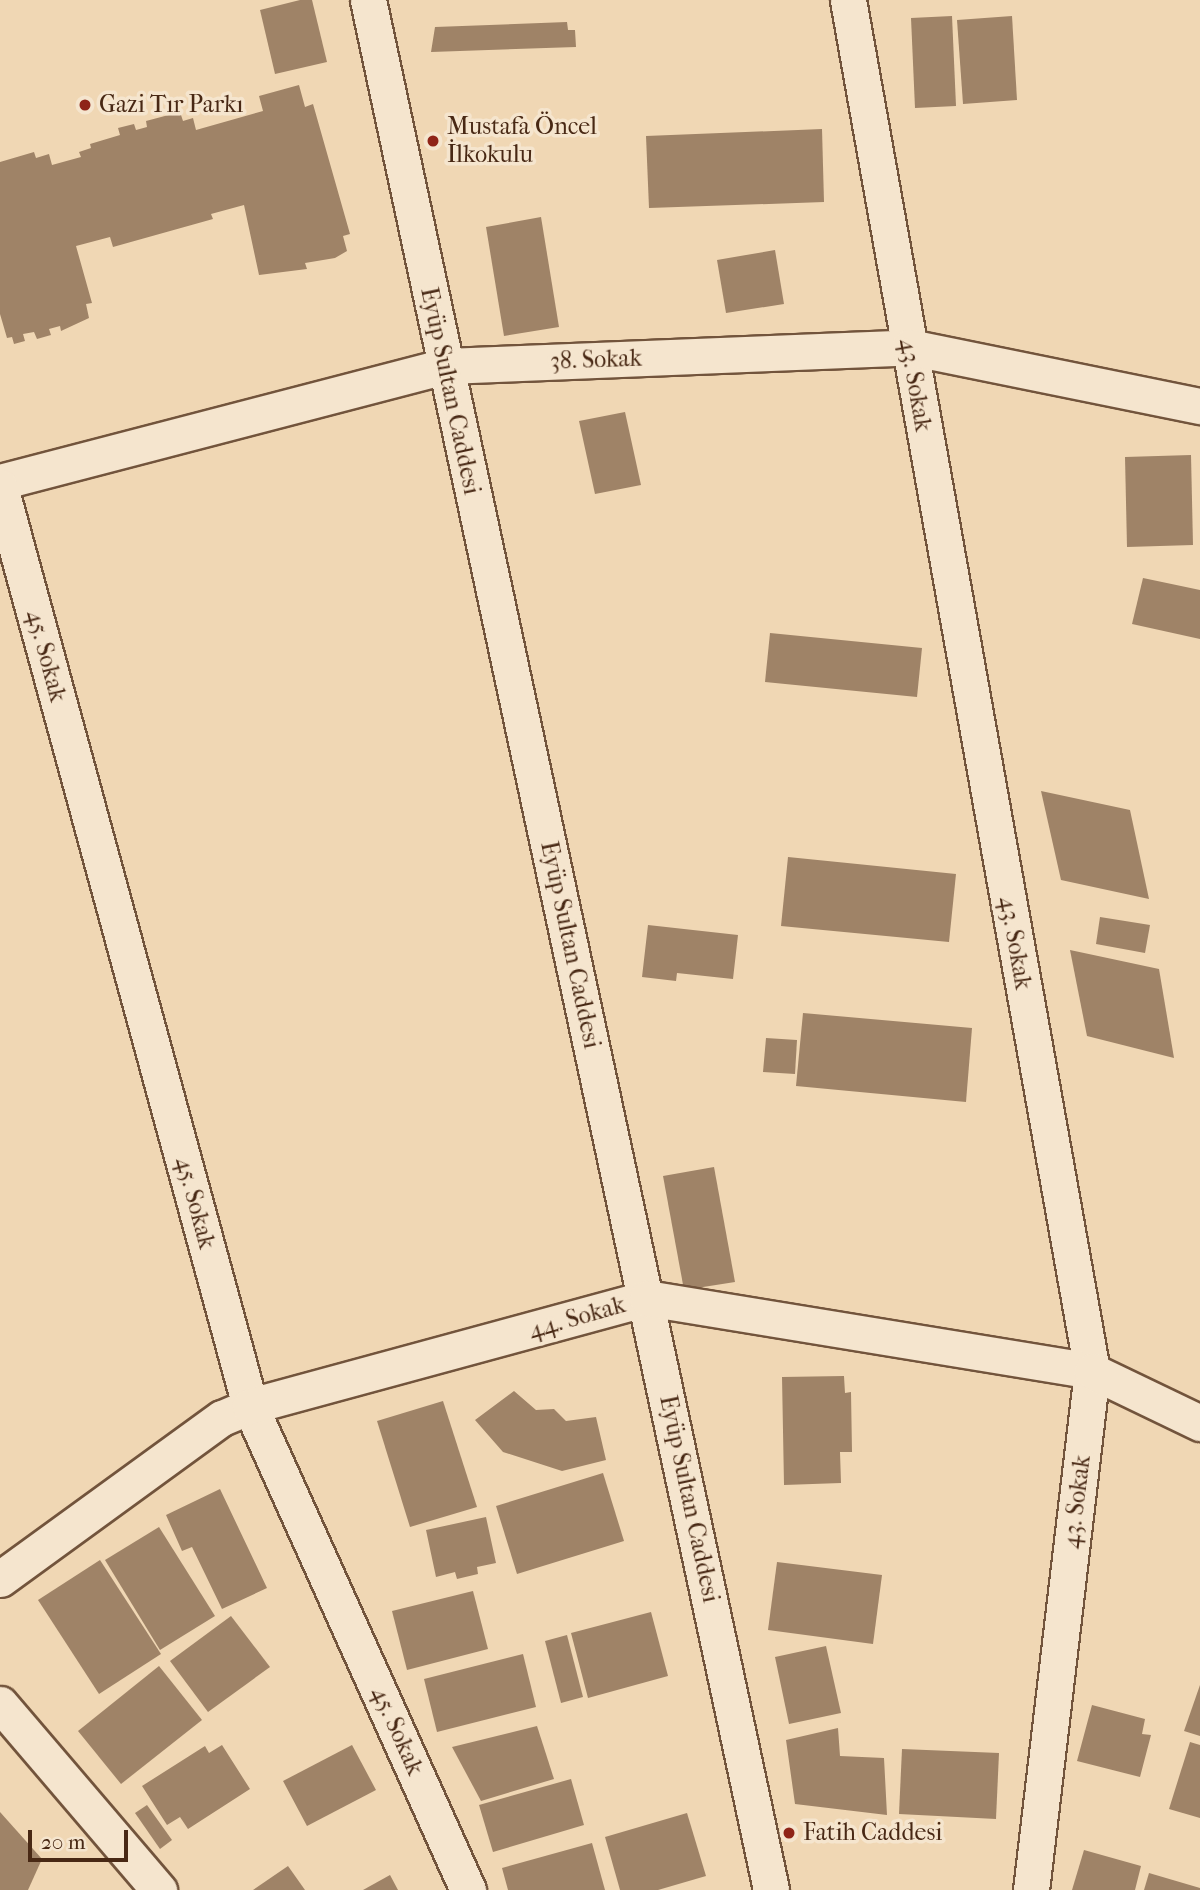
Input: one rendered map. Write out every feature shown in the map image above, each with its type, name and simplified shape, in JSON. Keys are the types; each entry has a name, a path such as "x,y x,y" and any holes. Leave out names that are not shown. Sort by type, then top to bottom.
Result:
{"street":[{"name":"Eyüp Sultan Caddesi","path":"368,0 771,1890"},
{"name":"43. Sokak","path":"848,0 1092,1371 1031,1890"},
{"name":"38. Sokak","path":"0,482 445,366 909,347 1200,406"},
{"name":"45. Sokak","path":"0,487 250,1406 468,1890"},
{"name":"44. Sokak","path":"0,1579 222,1418 250,1406 646,1298 1092,1371 1200,1423"},
{"path":"0,1704 159,1890"}],"building":[{"path":"300,0 312,0 327,62 275,74 260,10"},
{"path":"952,16 956,106 915,108 911,18"},
{"path":"1012,16 1017,100 963,104 957,20"},
{"path":"567,22 568,30 575,30 576,47 431,52 435,27"},
{"path":"299,85 305,107 313,104 350,234 343,236 347,251 335,258 305,263 307,269 259,275 244,205 211,214 213,219 113,247 110,237 76,246 92,303 86,304 89,318 61,331 60,326 49,329 51,335 37,339 34,332 23,334 25,341 14,344 12,337 7,338 0,314 0,162 34,152 36,158 49,154 52,165 81,157 79,152 91,148 90,144 120,135 118,128 134,124 136,130 147,127 146,121 180,112 183,121 193,118 196,130 263,111 259,96"},
{"path":"822,129 824,202 649,208 646,136"},
{"path":"541,217 559,327 504,336 486,227"},
{"path":"775,250 784,304 726,313 717,260"},
{"path":"625,412 641,485 595,494 579,421"},
{"path":"1191,455 1193,545 1127,547 1125,457"},
{"path":"1143,578 1200,590 1200,639 1132,624"},
{"path":"770,633 922,648 917,697 765,682"},
{"path":"1041,791 1130,810 1149,899 1061,880"},
{"path":"788,857 956,874 949,942 781,926"},
{"path":"1100,917 1150,925 1145,953 1096,944"},
{"path":"648,925 738,935 733,979 677,973 676,981 642,977"},
{"path":"1070,950 1159,969 1174,1058 1087,1036"},
{"path":"803,1013 972,1028 966,1102 796,1086"},
{"path":"766,1038 797,1040 795,1074 763,1072"},
{"path":"714,1167 735,1282 684,1290 663,1176"},
{"path":"844,1376 845,1393 851,1392 852,1452 840,1452 841,1483 784,1485 782,1377"},
{"path":"514,1391 536,1410 554,1409 566,1421 596,1417 606,1460 562,1471 503,1452 475,1420"},
{"path":"443,1401 477,1507 410,1527 377,1421"},
{"path":"603,1473 624,1541 517,1574 496,1506"},
{"path":"220,1489 267,1588 222,1609 192,1547 182,1551 166,1515"},
{"path":"486,1517 496,1563 477,1567 478,1574 457,1579 455,1572 436,1577 426,1530"},
{"path":"159,1527 215,1616 160,1650 105,1560"},
{"path":"100,1560 161,1654 99,1694 38,1600"},
{"path":"777,1562 882,1575 873,1644 768,1630"},
{"path":"473,1591 488,1649 407,1670 392,1611"},
{"path":"651,1612 668,1676 588,1698 571,1633"},
{"path":"231,1616 270,1667 208,1712 170,1661"},
{"path":"567,1635 583,1697 561,1703 545,1641"},
{"path":"826,1646 841,1713 789,1724 775,1657"},
{"path":"523,1654 536,1707 437,1732 424,1679"},
{"path":"159,1666 202,1720 121,1784 78,1731"},
{"path":"1200,1685 1200,1736 1184,1731"},
{"path":"1092,1705 1145,1719 1142,1734 1151,1735 1140,1777 1077,1761"},
{"path":"537,1726 554,1779 481,1801 452,1747"},
{"path":"838,1728 840,1756 884,1758 887,1815 795,1804 786,1740"},
{"path":"1190,1742 1200,1745 1200,1818 1169,1809"},
{"path":"222,1745 250,1789 188,1829 180,1817 167,1825 142,1786 205,1746 209,1753"},
{"path":"352,1745 376,1790 307,1826 283,1781"},
{"path":"902,1749 999,1753 996,1819 899,1814"},
{"path":"571,1779 584,1825 493,1852 479,1805"},
{"path":"147,1805 172,1840 160,1849 135,1813"},
{"path":"0,1812 42,1859 28,1890 0,1890"},
{"path":"687,1813 706,1876 658,1890 620,1890 605,1837"},
{"path":"592,1843 605,1890 508,1890 502,1868"},
{"path":"1084,1850 1141,1866 1135,1890 1072,1890"},
{"path":"288,1866 305,1890 253,1890"},
{"path":"1149,1873 1200,1888 1200,1890 1144,1890"},
{"path":"390,1875 398,1890 363,1890"}],"place":[{"name":"Gazi Tır Parkı","path":"85,105"},
{"name":"Mustafa Öncel İlkokulu","path":"433,141"},
{"name":"Fatih Caddesi","path":"789,1833"}]}
